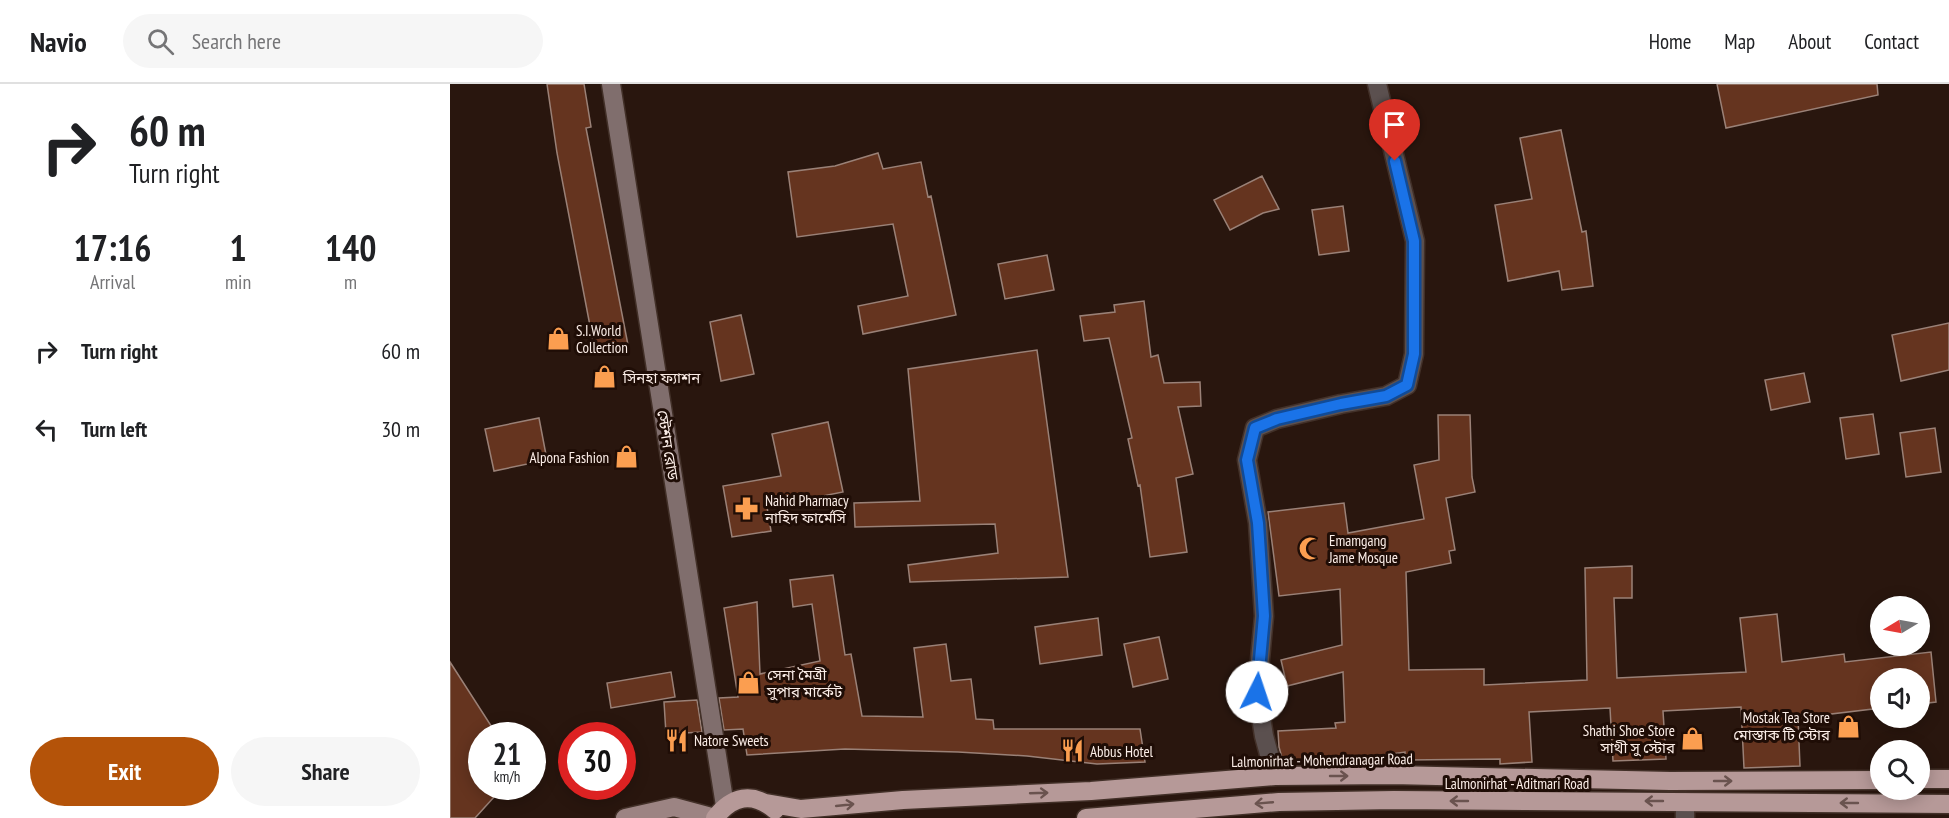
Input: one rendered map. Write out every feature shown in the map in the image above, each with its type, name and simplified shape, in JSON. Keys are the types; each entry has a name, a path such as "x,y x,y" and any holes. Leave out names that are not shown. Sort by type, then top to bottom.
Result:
{"highway":[{"name":"Lalmonirhat - Mohendranagar Road","path":"718,814 738,799 752,798 801,810 903,800 1091,790 1275,776 1670,781 1870,780"},
{"path":"1930,780 1949,779"},
{"name":"Lalmonirhat - Aditmari Road","path":"1086,818 1279,802 1394,800 1685,810 1949,804"},
{"path":"766,803 777,812 780,818"}],"main road":[{"name":"স্টেশন রোড","path":"611,84 718,814"},
{"path":"626,818 675,807 718,814"}],"street":[{"path":"1275,776 1264,736 1257,692 1264,616 1258,523 1247,460 1255,428 1277,419 1386,396 1407,385 1414,354 1414,241 1377,84"}],"building":[{"path":"547,84 584,84 591,127 586,128 628,345 595,352 557,153"},
{"path":"1717,84 1877,84 1878,95 1726,128"},
{"path":"1561,130 1582,232 1586,231 1593,286 1562,290 1559,271 1508,281 1495,205 1532,199 1520,138"},
{"path":"878,153 883,169 921,162 928,197 931,196 956,315 863,334 858,306 908,296 893,224 797,237 788,172 835,166"},
{"path":"1262,176 1279,209 1263,213 1230,230 1214,200"},
{"path":"1343,206 1349,251 1319,255 1312,210"},
{"path":"1047,255 1054,290 1005,299 998,264"},
{"path":"1144,301 1151,357 1158,355 1164,383 1200,382 1201,406 1178,407 1193,474 1176,478 1187,552 1150,557 1140,485 1138,486 1128,439 1132,438 1109,338 1084,341 1080,316 1115,312 1114,305"},
{"path":"741,315 754,374 721,381 710,322"},
{"path":"1949,323 1949,370 1901,381 1892,335"},
{"path":"1037,350 1068,577 910,582 908,565 998,553 995,524 855,527 854,503 920,501 908,369"},
{"path":"1804,373 1810,402 1771,410 1765,380"},
{"path":"1873,414 1879,454 1846,459 1840,418"},
{"path":"1438,415 1470,415 1472,477 1475,492 1446,498 1455,550 1449,551 1451,563 1406,572 1409,670 1484,669 1484,685 1587,680 1585,568 1632,566 1632,598 1614,598 1617,678 1746,672 1740,618 1777,614 1782,662 1844,654 1845,662 1897,656 1930,656 1931,652 1936,702 1930,703 1930,668 1870,668 1870,709 1798,718 1800,766 1744,768 1741,707 1663,711 1666,759 1613,761 1610,708 1529,712 1532,762 1500,764 1500,759 1405,760 1405,752 1334,762 1334,764 1284,765 1278,731 1336,728 1335,723 1345,722 1343,672 1287,686 1281,660 1342,645 1340,589 1279,596 1268,512 1344,503 1348,533 1424,519 1414,465 1439,460"},
{"path":"539,418 547,460 494,471 485,429"},
{"path":"828,422 843,492 767,507 771,531 732,537 723,486 781,476 772,434"},
{"path":"1935,428 1941,472 1906,477 1900,433"},
{"path":"833,575 845,655 851,654 862,716 923,717 914,648 946,644 951,681 971,679 976,719 993,720 994,729 1140,729 1145,762 1097,764 1027,756 845,749 747,755 743,729 724,730 719,698 738,697 724,608 757,602 760,674 820,661 812,604 793,607 790,580"},
{"path":"1098,618 1102,655 1040,664 1035,627"},
{"path":"1159,637 1168,679 1133,687 1124,644"},
{"path":"450,662 489,722 468,722 468,800 491,800 475,818 450,818"},
{"path":"671,672 675,697 611,708 607,683"},
{"path":"697,700 702,732 666,734 664,702"}],"place":[{"name":"S.I.World Collection","path":"558,339"},
{"name":"সিনহা ফ্যাশন","path":"605,377"},
{"name":"Alpona Fashion","path":"627,457"},
{"name":"Nahid Pharmacy নাহিদ ফার্মেসি","path":"747,509"},
{"name":"Emamgang Jame Mosque","path":"1311,549"},
{"name":"সেনা মৈত্রী সুপার মার্কেট","path":"749,683"},
{"name":"Mostak Tea Store মোস্তাক টি স্টোর","path":"1848,726"},
{"name":"Shathi Shoe Store সাথী সু স্টোর","path":"1693,739"},
{"name":"Natore Sweets","path":"676,740"},
{"name":"Abbus Hotel","path":"1072,751"}],"route":[{"path":"1257,692 1264,616 1258,523 1247,460 1255,428 1277,419 1386,396 1407,385 1414,354 1414,241 1395,161"}]}
